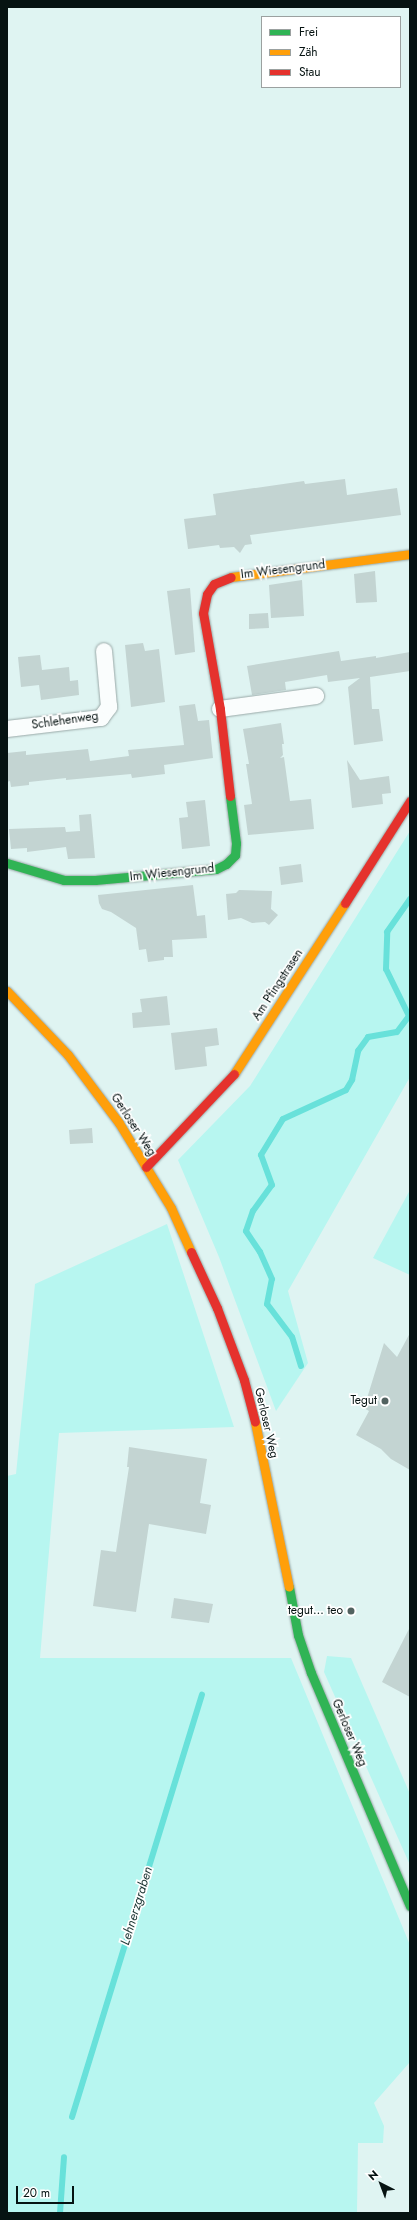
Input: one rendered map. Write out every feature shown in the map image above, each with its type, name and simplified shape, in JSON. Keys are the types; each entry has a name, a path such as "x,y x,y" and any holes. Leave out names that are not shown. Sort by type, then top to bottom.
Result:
{"street":[{"name":"Im Wiesengrund","path":"7,863 64,880 88,880 216,869 226,864 235,855 236,843 220,709 203,613 208,594 214,584 230,577 410,554"},
{"name":"Schlehenweg","path":"7,729 102,718 109,707 104,651"},
{"path":"220,709 316,696"},
{"name":"Am Pfingstrasen","path":"146,1168 238,1070 410,801"},
{"name":"Gerloser Weg","path":"7,991 47,1031 89,1082 146,1168 171,1208 217,1308 244,1380 260,1444 298,1635 316,1686 410,1906"}],"shaded area":[{"path":"410,831 410,1077 288,1291 308,1363 276,1411 219,1257 178,1160 250,1086"},
{"path":"410,1190 410,1275 373,1258"},
{"path":"167,1224 234,1427 59,1433 40,1658 291,1658 410,1945 410,2062 374,2103 384,2126 383,2143 358,2143 357,2213 7,2213 7,1476 16,1474 35,1284"},
{"path":"327,1656 351,1658 410,1794 410,1865 324,1672"}],"building":[{"path":"345,479 347,495 397,488 401,515 250,535 252,544 245,545 240,553 234,547 220,548 219,545 188,549 184,519 216,515 213,494 304,481 305,484"},
{"path":"375,571 377,602 356,603 354,574"},
{"path":"302,580 304,616 271,618 269,585"},
{"path":"190,588 195,652 175,655 167,591"},
{"path":"268,613 269,628 249,629 249,614"},
{"path":"143,643 145,651 159,649 165,702 131,707 125,645"},
{"path":"339,651 341,661 376,656 376,658 410,652 410,671 370,677 372,709 379,709 383,741 354,745 348,687 360,678 328,682 327,675 285,682 286,690 252,695 247,666"},
{"path":"40,655 42,670 69,667 70,681 78,680 79,695 41,700 39,685 21,687 18,657"},
{"path":"195,704 198,721 209,720 213,758 164,765 165,774 132,778 131,774 66,780 66,778 29,782 29,785 11,787 10,781 7,782 7,753 26,751 26,755 88,749 90,761 129,756 128,750 184,745 179,706"},
{"path":"281,723 284,744 282,744 283,755 280,758 284,757 290,801 311,799 314,829 248,835 244,805 252,804 246,764 249,764 243,729"},
{"path":"347,760 360,780 389,776 391,793 382,794 383,804 352,808"},
{"path":"205,800 210,846 182,849 179,818 188,817 186,802"},
{"path":"91,814 95,858 68,859 66,847 27,852 27,848 11,849 9,829 65,827 66,832 80,831 79,815"},
{"path":"301,864 303,882 281,885 279,867"},
{"path":"193,885 197,916 205,915 207,938 172,940 173,957 164,957 164,960 148,962 146,949 139,950 136,928 111,912 102,909 99,903 98,895"},
{"path":"239,890 272,891 271,909 278,915 269,925 265,922 252,923 241,918 228,920 226,894 236,893"},
{"path":"167,996 170,1025 133,1028 132,1013 142,1012 140,999"},
{"path":"217,1028 219,1045 205,1047 207,1066 175,1070 171,1033"},
{"path":"92,1128 93,1143 70,1144 69,1130"},
{"name":"Tegut","path":"410,1333 410,1470 391,1459 381,1449 356,1435 369,1411 364,1408 384,1343 397,1357"},
{"path":"129,1447 207,1459 200,1503 211,1505 206,1534 149,1524 136,1612 93,1606 101,1550 116,1552 129,1467 127,1467"},
{"path":"174,1598 213,1604 209,1623 171,1618"},
{"path":"410,1627 410,1697 382,1682"}],"waterway":[{"name":"Lehnerzgraben","path":"301,1366 292,1337 267,1304 272,1279 260,1252 246,1231 253,1211 272,1185 261,1155 283,1119 346,1090 352,1080 358,1051 368,1037 397,1032 409,1016 386,969 387,932 410,899"},
{"name":"Lehnerzgraben","path":"72,2117 202,1695"},
{"name":"Lehnerzgraben","path":"60,2213 64,2157"}],"traffic: fast":[{"path":"7,863 64,880 95,880 216,869 226,864 235,855 236,843 230,796"},
{"path":"289,1587 298,1635 311,1673 410,1906"}],"traffic: slow":[{"path":"231,577 410,554"},
{"path":"234,1074 345,903"},
{"path":"7,991 68,1055 119,1123 171,1208 191,1252"},
{"path":"255,1422 289,1587"}],"traffic: jam":[{"path":"230,796 220,709 203,613 207,594 214,584 231,577"},
{"path":"345,903 410,801"},
{"path":"146,1167 234,1074"},
{"path":"191,1252 217,1308 244,1380 255,1422"}],"place":[{"name":"Tegut","path":"385,1401"},
{"name":"tegut… teo","path":"351,1611"}]}
